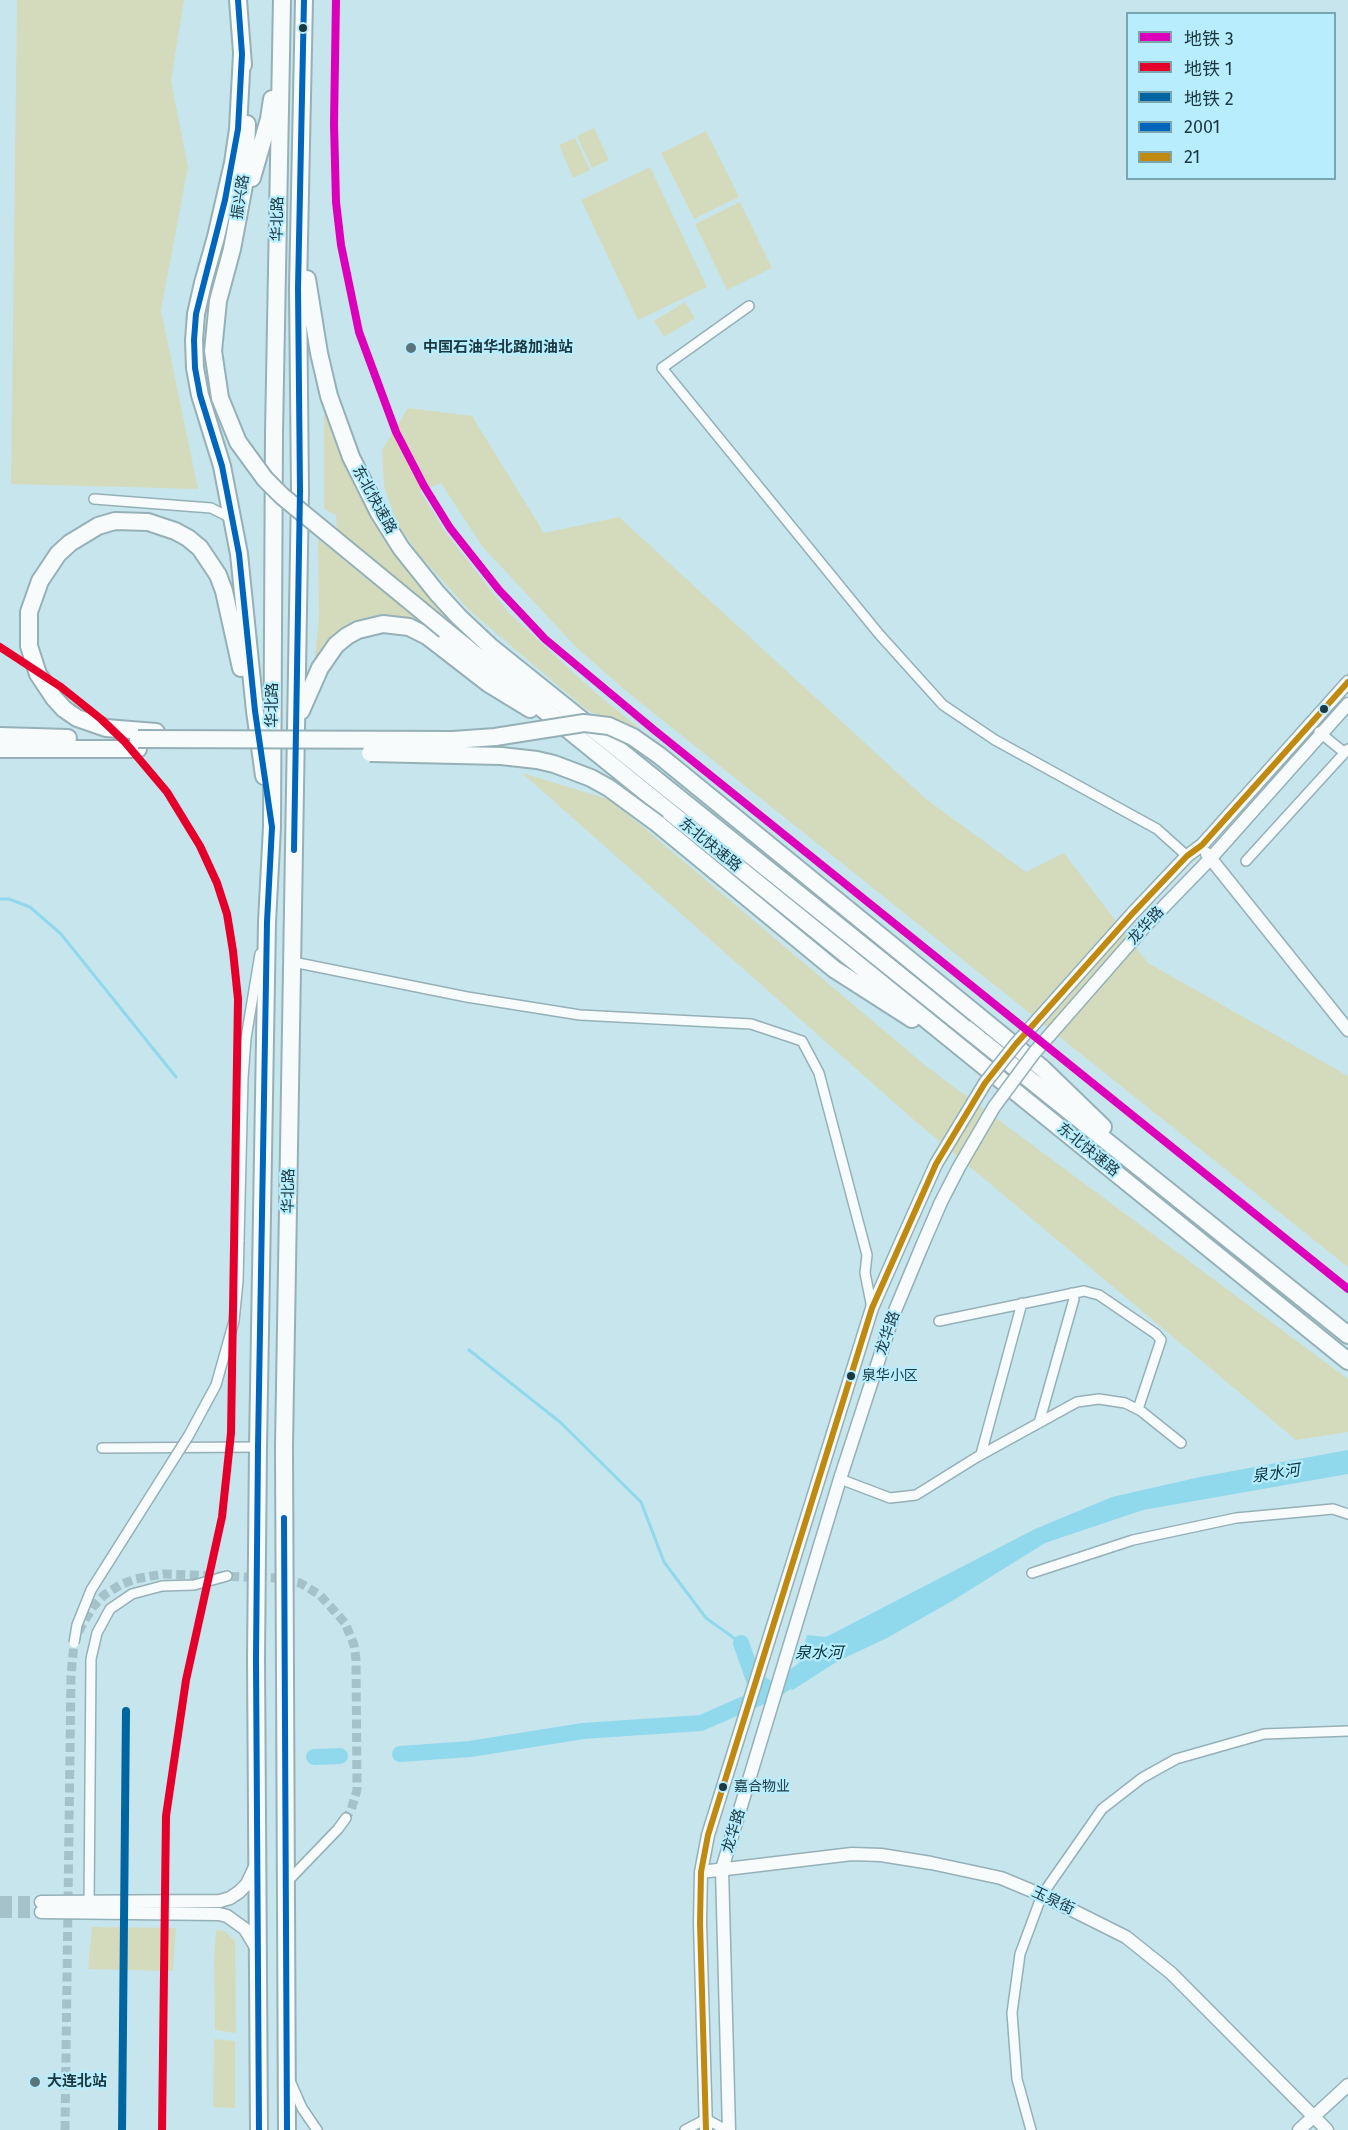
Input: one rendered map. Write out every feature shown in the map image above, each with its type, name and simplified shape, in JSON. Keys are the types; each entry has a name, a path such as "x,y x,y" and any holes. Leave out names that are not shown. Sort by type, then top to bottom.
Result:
{"highway":[{"name":"振兴路","path":"232,249 243,192 247,147 247,118 237,0"},
{"name":"华北路","path":"259,2130 258,1447 267,922 272,827 274,444 282,0"},
{"name":"华北路","path":"287,2130 284,1446 300,491 298,300 304,0"},
{"path":"232,249 269,119 282,33"},
{"path":"242,54 238,129 233,163 196,314 195,368 200,395 222,466 233,520 240,563 255,711 272,827"},
{"name":"东北快速路","path":"300,195 310,307 329,396 341,433 379,513 401,548 437,593 491,647 1348,1335"},
{"name":"东北快速路","path":"232,249 218,301 213,351 220,398 238,442 265,479 282,496 1348,1361"},
{"path":"138,740 91,724 64,709 42,680 29,646 29,612 33,596 48,566 70,543 98,526 115,521 148,522 175,531 200,548 209,560 224,591 244,680 255,711"},
{"path":"296,736 307,695 327,656 347,636 358,630 383,624 409,627 427,636 504,695 561,724"},
{"path":"0,749 138,740 453,740 584,723 598,723 620,729 660,756 1065,1089 1144,1171"},
{"path":"0,736 519,757 554,764 591,778 626,799 834,969 885,1003 963,1049"}],"street":[{"path":"749,306 662,368 879,634 943,705 995,740 1156,829 1187,856"},
{"path":"94,499 211,508 233,520"},
{"name":"龙华路","path":"706,2124 700,1923 701,1872 708,1835 872,1308 902,1240 936,1164 985,1083 1016,1044 1132,914 1187,856 1202,845 1348,682"},
{"name":"龙华路","path":"727,2130 722,1869 840,1479 894,1313 941,1202 994,1107 1041,1044 1146,925 1211,858 1348,704"},
{"path":"1246,861 1346,751 1321,735 1312,723"},
{"path":"1202,845 1348,1030"},
{"path":"74,1643 77,1624 91,1590 189,1435 216,1385 234,1321 238,1281 246,1038 267,922"},
{"path":"293,962 467,997 580,1016 751,1024 802,1041 819,1073 867,1255 865,1273 872,1308"},
{"path":"939,1321 1072,1293 1084,1291 1099,1294 1156,1334 1161,1340 1138,1409"},
{"path":"1039,1423 1074,1299 1072,1293"},
{"path":"981,1454 1022,1303"},
{"path":"840,1479 890,1498 916,1495 981,1454 1077,1402 1088,1400 1099,1399 1125,1403 1138,1409 1181,1443"},
{"path":"102,1448 258,1447"},
{"path":"1032,1573 1133,1540 1236,1518 1333,1509 1348,1514"},
{"path":"89,1907 91,1659 102,1621 110,1609 132,1594 162,1587 194,1585 227,1576"},
{"path":"1031,2130 1017,2079 1012,2013 1020,1954 1042,1895 1102,1809 1142,1778 1176,1759 1264,1734 1348,1731"},
{"path":"285,1884 339,1829 346,1818"},
{"name":"玉泉街","path":"701,1872 852,1854 931,1863 1002,1878 1042,1895 1126,1937 1162,1966 1327,2130"},
{"path":"41,1907 220,1901 230,1898 247,1884 257,1860"},
{"path":"89,1907 219,1914 227,1916 245,1929 258,1949"},
{"path":"287,2073 302,2108 318,2130"},
{"path":"1299,2130 1348,2085"},
{"path":"685,2130 706,2124 727,2130"}],"green space":[{"path":"17,0 184,0 171,81 188,167 161,310 198,489 11,484"},
{"path":"594,128 609,160 592,168 577,136"},
{"path":"706,131 739,197 694,219 661,153"},
{"path":"575,138 590,170 573,178 559,145"},
{"path":"650,167 707,287 638,320 581,200"},
{"path":"740,202 772,268 727,290 695,224"},
{"path":"685,302 695,318 664,337 654,321"},
{"path":"324,403 355,488 411,571 452,624 337,534 336,515 324,509"},
{"path":"408,408 472,416 544,533 619,517 926,799 1026,872 1064,853 1148,963 1348,1076 1348,1267 626,691 575,646 482,546 441,483 420,491 446,533 508,612 590,688 640,729 588,711 470,611 422,558 397,524 384,486 382,450"},
{"path":"318,539 428,628 379,617 314,665 319,617"},
{"path":"522,773 611,800 926,1066 1348,1379 1348,1432 1296,1440 914,1120"},
{"path":"92,1927 176,1928 173,1971 88,1969"},
{"path":"216,1930 225,1931 235,1941 236,2033 215,2030"},
{"path":"214,2039 235,2041 235,2108 213,2107"}],"water":[{"name":"泉水河","path":"1348,1450 1348,1474 1143,1510 1045,1543 952,1601 887,1638 838,1661 791,1691 807,1635 826,1637 1035,1529 1112,1497 1200,1477"}],"waterway":[{"path":"0,899 9,899 30,907 61,934 176,1077"},
{"path":"469,1350 560,1422 641,1502 664,1562 706,1618 741,1643"},
{"path":"741,1643 754,1680 766,1687"},
{"name":"泉水河","path":"400,1754 470,1749 583,1731 701,1723 774,1691 814,1662"},
{"name":"泉水河","path":"314,1757 340,1756"}],"tunnel":[{"path":"65,2130 71,1676 74,1643 93,1607 104,1595 120,1585 135,1579 163,1574 275,1578 300,1583 320,1595 345,1623 354,1645 356,1659 357,1790 346,1818"},
{"path":"0,1902 41,1902"},
{"path":"0,1912 41,1912"}],"metro line":[{"name":"3","path":"336,0 334,124 336,202 341,245 359,332 396,432 424,486 450,528 499,590 545,639 653,729 1348,1289"},
{"name":"1","path":"0,647 61,687 101,719 124,741 167,792 200,846 217,883 227,914 233,951 238,999 231,1433 222,1517 186,1680 166,1816 162,2130"},
{"name":"2","path":"122,2130 126,1711"}],"transit line":[{"name":"2001","path":"238,0 242,54 238,129 225,200 196,314 194,340 195,368 200,395 222,466 239,554 255,711 272,827 267,922 258,1447 256,1658 259,2130"},
{"name":"2001","path":"294,850 300,491 298,288 304,0"},
{"name":"21","path":"706,2130 700,1923 701,1872 708,1835 872,1308 936,1164 985,1083 1016,1044 1132,914 1187,856 1202,845 1348,682"},
{"name":"2001","path":"284,1518 287,2130"}],"place":[{"name":"中国石油华北路加油站","path":"411,348"},
{"name":"泉华小区","path":"851,1376"},
{"name":"嘉合物业","path":"723,1787"},
{"name":"大连北站","path":"35,2082"}]}
